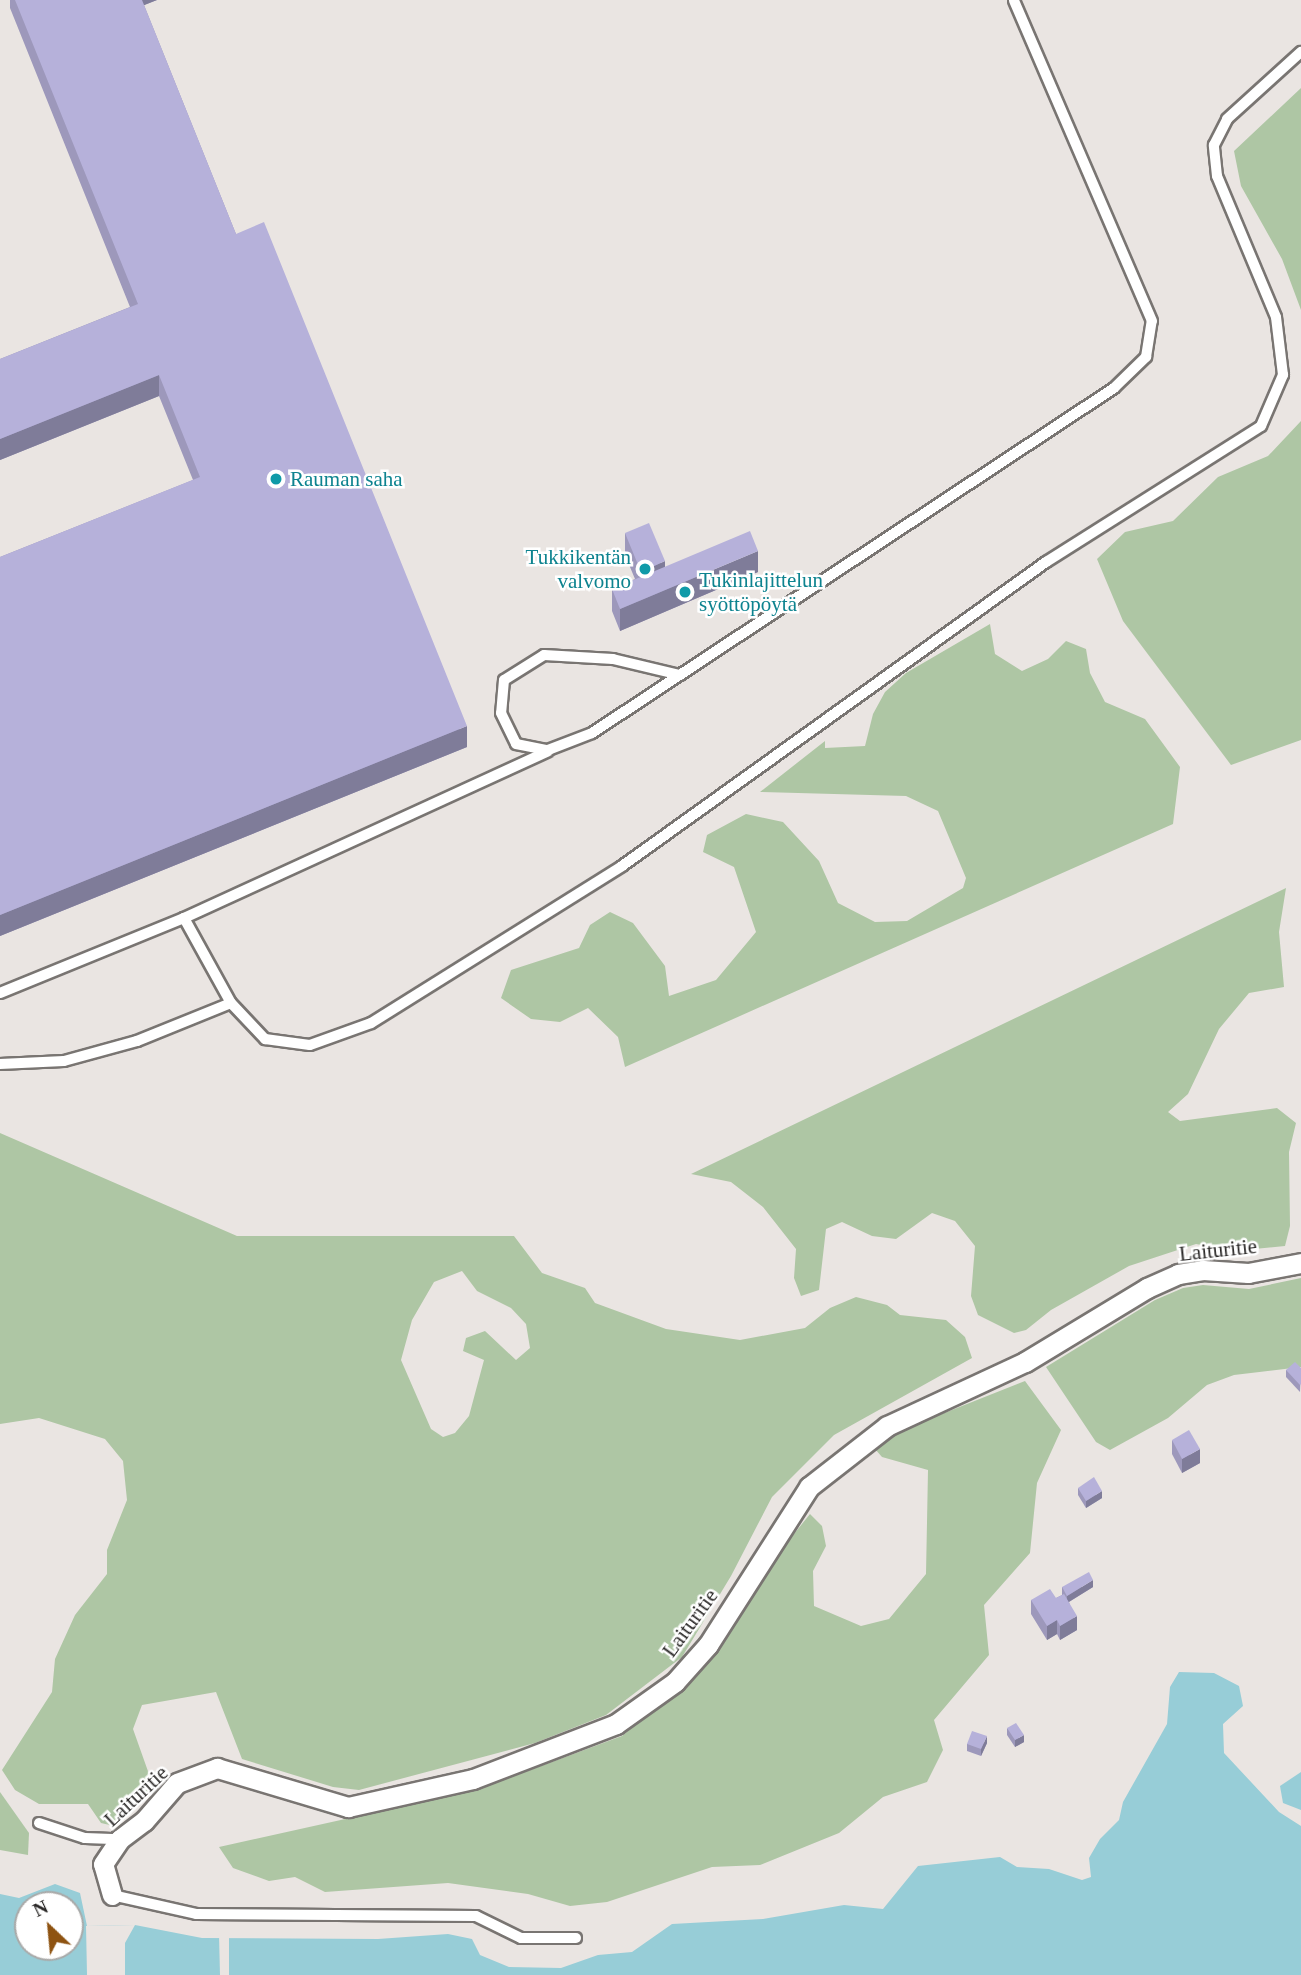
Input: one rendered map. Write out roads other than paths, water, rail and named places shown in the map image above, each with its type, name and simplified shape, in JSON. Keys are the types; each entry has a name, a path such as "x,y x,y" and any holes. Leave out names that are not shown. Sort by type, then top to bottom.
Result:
{"street":[{"name":"Laituritie","path":"112,1895 103,1864 120,1839 144,1821 177,1783 217,1768 348,1807 473,1779 616,1724 675,1682 708,1645 809,1487 887,1426 1025,1362 1147,1288 1178,1274 1203,1270 1248,1273 1301,1263"}],"lane":[{"path":"0,993 184,918 548,750 592,733 1114,388 1146,357 1152,321 1014,0"},
{"path":"184,918 232,1003 265,1039 310,1045 371,1023 622,866 1046,562 1261,426 1283,375 1276,317 1217,176 1214,145 1227,119 1301,52"},
{"path":"548,750 516,744 501,713 504,680 544,655 613,659 680,675"},
{"path":"0,1065 64,1061 137,1041 232,1003"},
{"path":"39,1823 85,1838 120,1839"},
{"path":"112,1895 196,1914 476,1916 521,1938 576,1938"}],"water":[{"path":"1179,1672 1214,1673 1239,1686 1243,1706 1223,1724 1224,1753 1279,1812 1301,1826 1301,1975 0,1975 0,1894 14,1897 14,1961 84,1961 84,1912 87,1926 135,1925 202,1938 378,1939 448,1934 472,1939 480,1955 509,1967 561,1968 598,1955 632,1952 672,1924 763,1919 844,1905 883,1909 918,1866 1000,1857 1017,1867 1049,1869 1082,1880 1091,1877 1089,1858 1100,1839 1119,1820 1123,1802 1167,1724 1170,1687"},
{"path":"1301,1772 1301,1810 1283,1803 1280,1786"},
{"path":"55,1884 74,1891 37,1891"}],"place":[{"name":"Rauman saha","path":"276,479"},
{"name":"Tukkikentän valvomo","path":"645,569"},
{"name":"Tukinlajittelun syöttöpöytä","path":"685,592"}]}
